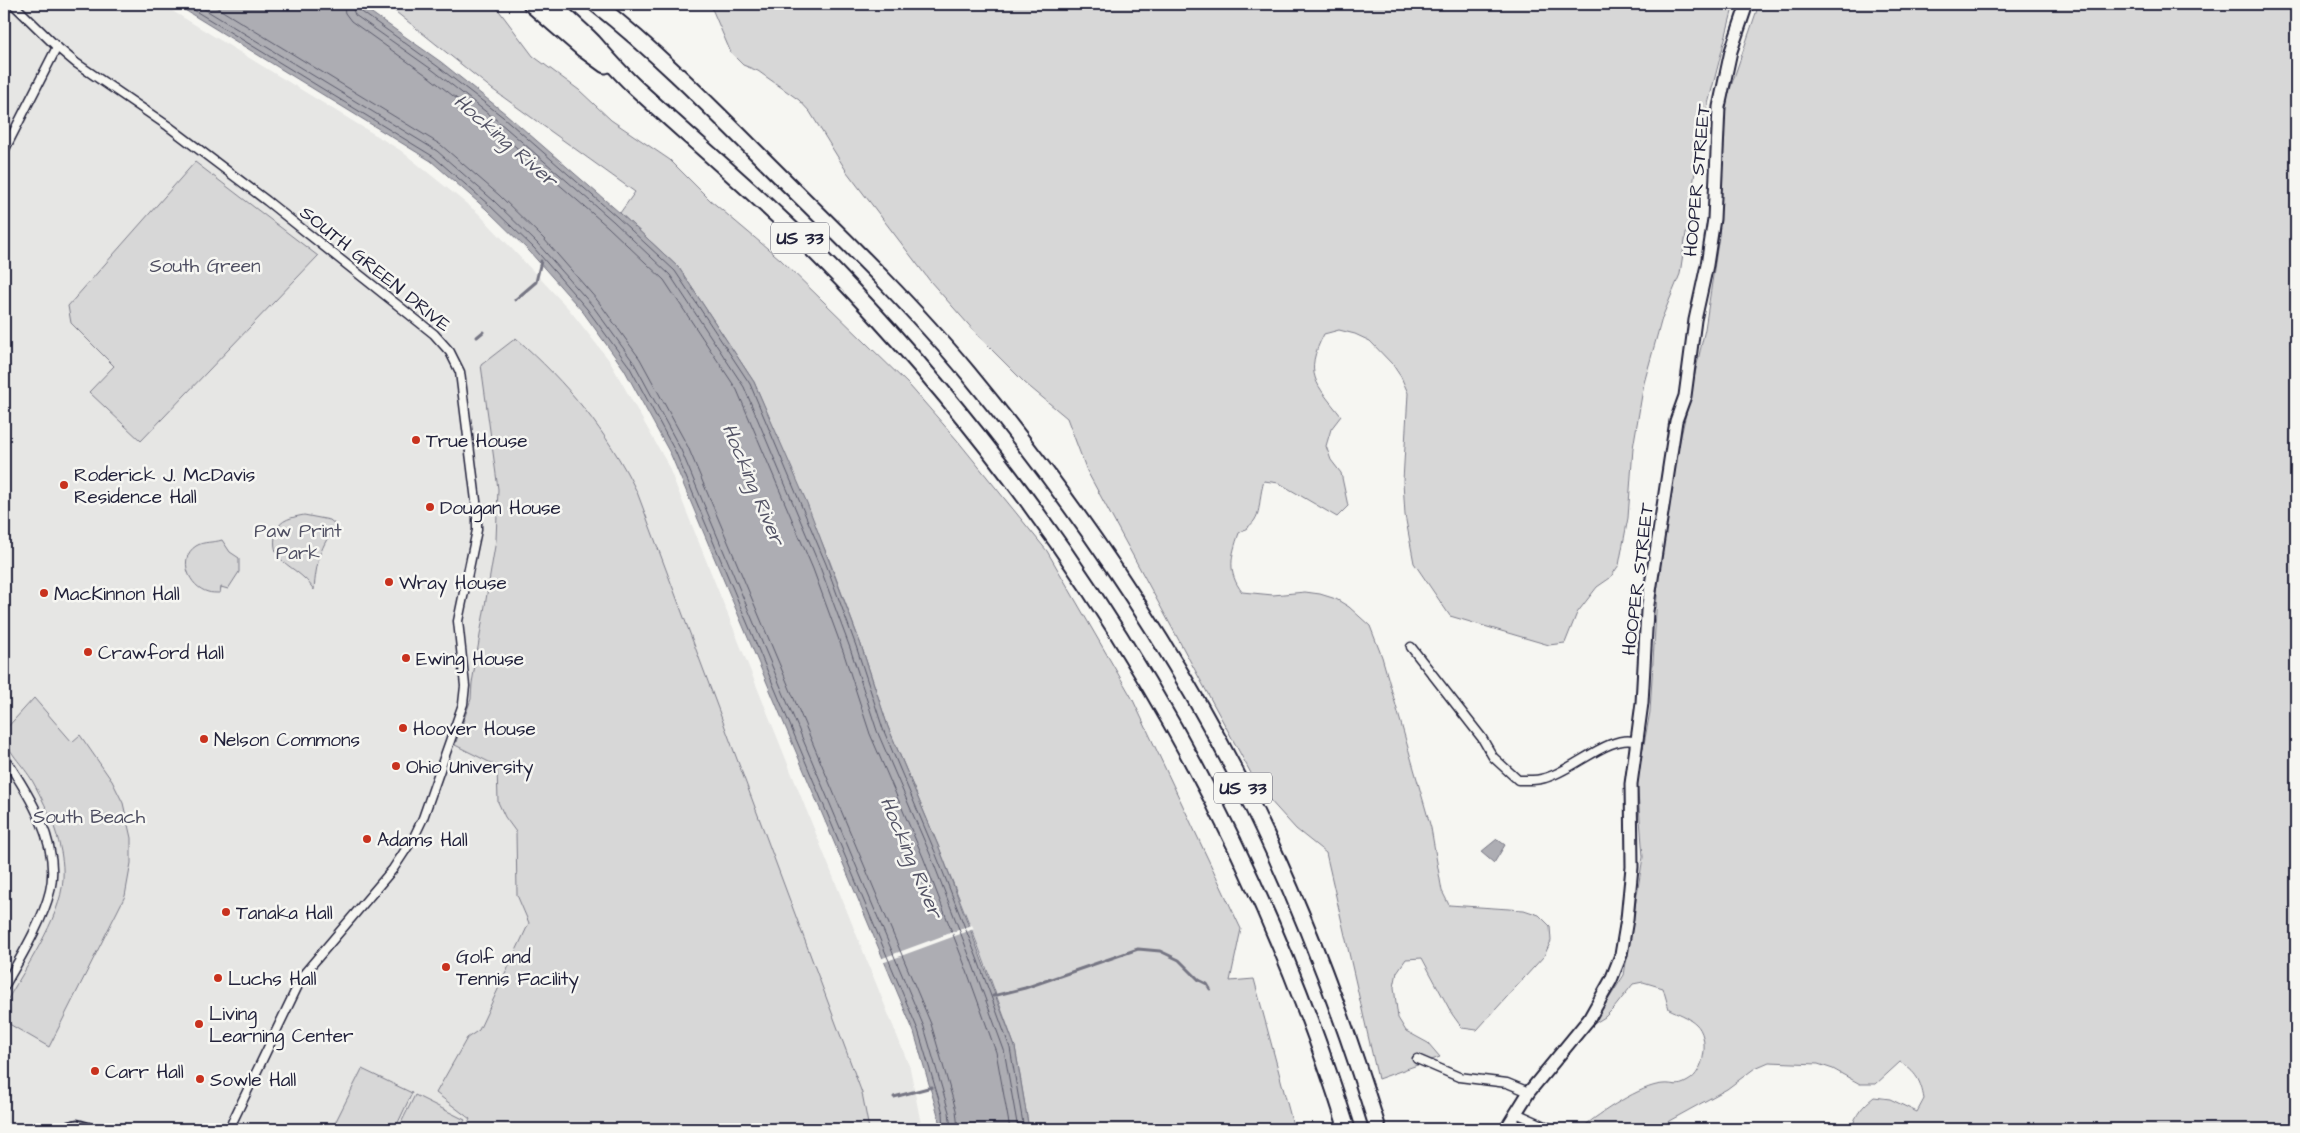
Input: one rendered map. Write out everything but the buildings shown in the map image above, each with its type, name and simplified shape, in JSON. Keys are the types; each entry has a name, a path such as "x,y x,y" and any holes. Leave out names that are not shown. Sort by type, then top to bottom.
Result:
{"highway":[{"path":"531,4 582,49 626,78"},
{"name":"US 33","path":"552,4 591,40 626,78 850,288 954,406 1003,466 1071,559 1156,693 1202,777 1233,840 1283,948 1319,1044 1347,1129"},
{"name":"US 33","path":"596,4 620,23 746,141 877,272 966,371 1065,500 1125,586 1211,728 1239,780 1283,873 1320,963 1351,1047 1378,1129"},
{"path":"606,4 620,23"}],"street":[{"name":"SOUTH GREEN DRIVE","path":"13,4 57,48 168,126 376,288 439,340 450,352 460,372 477,508 477,530 458,622 465,686 461,711 414,837 393,869 302,975 229,1129"},
{"name":"HOOPER STREET","path":"1506,1129 1529,1092 1589,1019 1611,980 1621,955 1632,867 1631,784 1642,704 1647,611 1655,570 1661,514 1676,421 1685,396 1695,320 1707,265 1714,219 1719,107 1731,51 1747,4"},
{"path":"4,151 57,48"},
{"path":"1411,646 1482,738 1493,756 1518,780 1546,778 1565,771 1611,744 1628,738 1637,742"},
{"path":"4,758 22,784 40,820 49,850 51,879 50,892 43,913 4,988"},
{"path":"1417,1059 1458,1077 1507,1083 1529,1092"},
{"path":"1516,1114 1552,1129"},
{"path":"64,1129 77,1126 88,1129"}],"shaded area":[{"name":"Ohio University","path":"4,4 161,4 400,150 478,213 568,308 609,360 667,463 910,1068 922,1129 4,1129"}],"green space":[{"path":"386,4 494,4 533,56 579,90 611,120 670,160 710,200 780,259 910,386 957,440 1047,551 1132,698 1241,929 1230,981 1254,979 1294,1129 1029,1129 1015,1047 982,956 888,727 861,645 830,562 754,382 679,268 620,213 635,192 492,89"},
{"path":"710,4 1734,4 1701,131 1680,274 1662,318 1644,383 1633,448 1628,518 1619,565 1610,578 1597,587 1577,613 1565,643 1549,645 1450,616 1414,563 1405,515 1403,481 1408,393 1393,365 1370,341 1355,334 1339,330 1324,334 1314,359 1315,378 1319,387 1341,416 1331,429 1326,446 1331,460 1341,473 1348,506 1337,517 1279,483 1264,481 1256,517 1253,523 1239,533 1234,549 1232,571 1237,585 1242,592 1273,595 1305,592 1320,594 1336,599 1349,607 1370,626 1382,657 1431,828 1442,891 1449,905 1524,910 1539,915 1550,926 1551,941 1544,956 1477,1030 1462,1028 1452,1014 1422,958 1406,959 1397,972 1394,987 1398,1018 1406,1031 1428,1043 1440,1057 1378,1079 1326,853 1296,829 1259,788 1087,471 1067,418 1025,383 983,341 930,281 847,172 810,112 799,100 758,71 743,65 731,53"},
{"path":"1759,4 2296,4 2296,1129 1852,1129 1860,1111 1874,1097 1890,1099 1917,1112 1924,1099 1921,1087 1914,1073 1900,1062 1876,1084 1860,1084 1833,1069 1818,1064 1769,1062 1755,1068 1727,1089 1669,1121 1659,1129 1588,1129 1583,1127 1610,1108 1644,1089 1663,1084 1681,1084 1688,1081 1698,1070 1704,1054 1703,1037 1696,1024 1669,1009 1663,988 1643,982 1633,984 1605,1017 1592,1025 1624,975 1643,857 1637,781 1650,712 1659,562 1679,445 1705,329 1719,236 1726,101"},
{"name":"South Green","path":"195,162 318,256 141,441 89,392 114,366 71,323 68,306"},
{"path":"516,338 569,390 599,428 637,492 862,1093 869,1129 465,1129 470,1119 436,1093 467,1038 479,1030 529,923 517,895 516,832 505,817 498,802 497,766 455,745 471,699 496,540 498,489 481,365"},
{"name":"Paw Print Park","path":"304,515 330,520 337,526 331,533 320,555 314,590 305,579 281,560 275,548 276,532 280,524 287,519"},
{"path":"222,540 230,552 239,558 239,572 228,589 221,587 220,593 209,592 201,589 191,578 186,565 187,558 190,551 199,544"},
{"name":"South Beach","path":"34,698 72,742 80,735 112,781 123,803 131,838 131,863 125,896 49,1047 4,1021 4,1006 40,944 56,911 63,879 59,841 55,829 33,782 7,745 5,738 4,731"},
{"path":"362,1069 412,1093 395,1129 332,1129"},
{"path":"415,1095 465,1120 460,1129 398,1129"}],"water":[{"name":"Hocking River","path":"175,4 359,4 441,62 506,114 620,213 679,268 754,382 807,503 861,645 888,727 940,850 1015,1047 1029,1129 940,1129 938,1115 914,1032 671,455 624,369 583,312 530,252 486,209 431,161"},
{"path":"1497,839 1505,845 1494,863 1481,852"}],"pier":[{"path":"972,925 974,929 882,963 880,959"}],"waterway":[{"path":"515,300 536,282 541,261"},
{"path":"477,337 483,332"},
{"path":"993,996 1025,988 1138,949 1160,951 1179,960 1199,980 1207,984 1210,989"},
{"path":"894,1097 932,1087"}],"place":[{"name":"True House","path":"416,440"},
{"name":"Roderick J. McDavis Residence Hall","path":"64,485"},
{"name":"Dougan House","path":"430,507"},
{"name":"Wray House","path":"389,582"},
{"name":"MacKinnon Hall","path":"44,593"},
{"name":"Crawford Hall","path":"88,652"},
{"name":"Ewing House","path":"406,658"},
{"name":"Hoover House","path":"403,728"},
{"name":"Nelson Commons","path":"204,739"},
{"name":"Ohio University","path":"396,766"},
{"name":"Adams Hall","path":"367,839"},
{"name":"Tanaka Hall","path":"226,912"},
{"name":"Golf and Tennis Facility","path":"446,967"},
{"name":"Luchs Hall","path":"218,978"},
{"name":"Living Learning Center","path":"199,1024"},
{"name":"Carr Hall","path":"95,1071"},
{"name":"Sowle Hall","path":"200,1079"}]}
